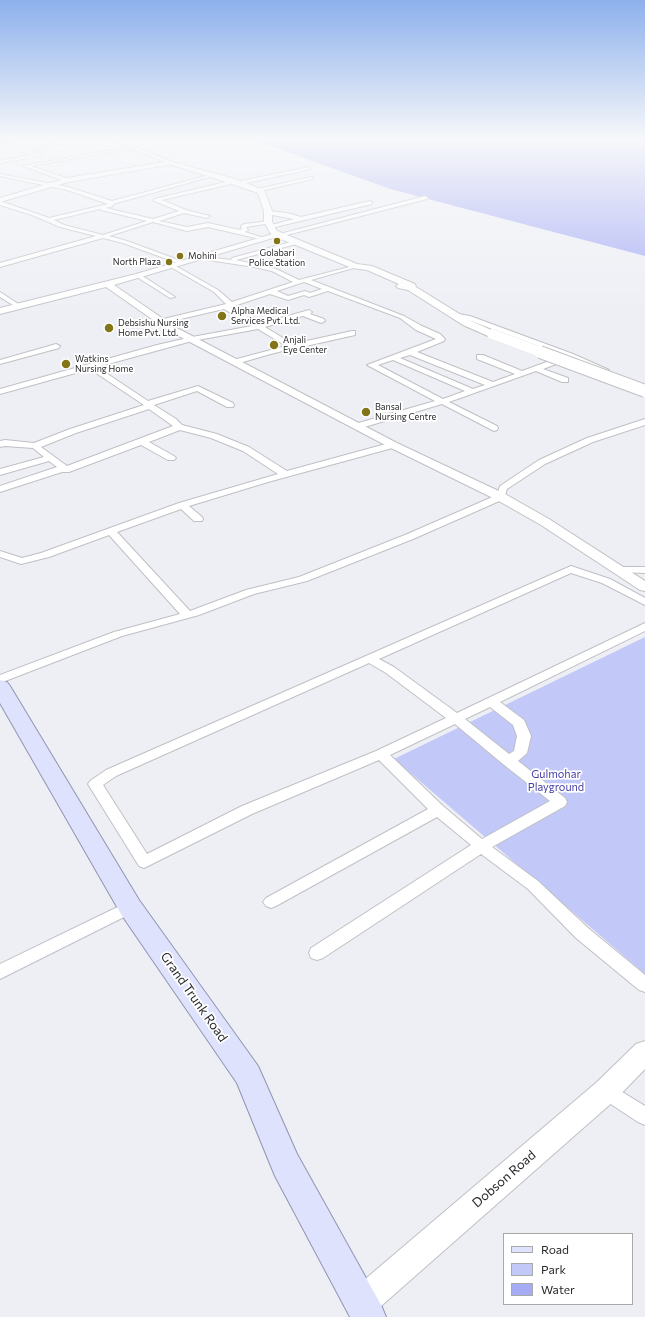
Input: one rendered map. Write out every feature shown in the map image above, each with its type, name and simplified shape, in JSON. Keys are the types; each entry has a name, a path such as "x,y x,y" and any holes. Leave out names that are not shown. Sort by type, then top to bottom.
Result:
{"main road":[{"path":"264,202 270,224 279,235 357,266 360,270 367,273 403,287 411,288 467,323 492,334 645,391"},
{"name":"Grand Trunk Road","path":"0,686 130,907 248,1075 286,1165 365,1310"},
{"name":"Dobson Road","path":"365,1310 606,1090 645,1052"}],"street":[{"path":"161,202 184,211 207,216"},
{"path":"166,205 175,202"},
{"path":"0,311 139,276 262,239 407,202"},
{"path":"0,203 34,214 78,232 125,242 182,263"},
{"path":"48,220 101,208 111,205 110,203 128,208"},
{"path":"240,232 245,230 243,227 246,225 270,224 300,219 370,203"},
{"path":"101,208 187,229 208,226 240,232 262,239"},
{"path":"1,265 72,246 184,211"},
{"path":"268,213 287,214 300,219"},
{"path":"229,261 298,242"},
{"path":"202,258 229,261 274,270 302,281 330,289 402,318 437,336 441,339 394,358 371,365 494,428"},
{"path":"172,266 216,291 228,306 293,348"},
{"path":"162,322 228,306 302,281 357,266"},
{"path":"139,276 172,297"},
{"path":"108,284 172,329 393,445 501,497 545,522 645,587"},
{"path":"272,292 288,298 305,293 309,295 330,289"},
{"path":"0,294 18,306"},
{"path":"0,392 192,339 226,334 307,313 321,321"},
{"path":"454,314 468,317 645,386"},
{"path":"236,362 352,333"},
{"path":"0,362 56,346"},
{"path":"410,352 493,385"},
{"path":"480,356 522,374"},
{"path":"358,426 472,392 570,356"},
{"path":"394,358 472,392"},
{"path":"92,367 173,421 179,427 214,436 246,449 285,474"},
{"path":"537,369 565,380"},
{"path":"0,444 5,443 35,446 73,431 198,388 230,405"},
{"path":"501,497 503,488 542,462 590,440 645,422"},
{"path":"35,446 66,470 179,427"},
{"path":"141,441 171,458"},
{"path":"0,554 21,561 45,555 182,505 285,474 393,445"},
{"path":"0,472 51,458"},
{"path":"0,489 64,468"},
{"path":"0,679 118,634 187,615 250,592 303,579 409,537 501,497"},
{"path":"182,505 198,519"},
{"path":"110,530 187,615"},
{"path":"645,602 606,581 571,569 370,660 111,773 95,784 144,862 248,810 381,754 645,626"},
{"path":"618,570 645,570"},
{"path":"317,953 481,846 560,802 455,718 390,670 370,660"},
{"path":"491,702 518,723 524,736 520,753 508,761"},
{"path":"381,754 438,810 481,846 533,885 582,933 645,985"},
{"path":"271,902 438,810"},
{"path":"0,972 17,962 130,907"},
{"path":"606,1090 645,1116"}],"green space":[{"name":"Gulmohar Playground","path":"645,637 645,974 394,759"}],"water":[{"path":"441,202 645,202 645,256"}],"place":[{"name":"Golabari Police Station","path":"277,241"},
{"name":"Mohini","path":"180,256"},
{"name":"North Plaza","path":"169,262"},
{"name":"Alpha Medical Services Pvt. Ltd.","path":"222,316"},
{"name":"Debsishu Nursing Home Pvt. Ltd.","path":"109,328"},
{"name":"Anjali Eye Center","path":"274,345"},
{"name":"Watkins Nursing Home","path":"66,364"},
{"name":"Bansal Nursing Centre","path":"366,412"}]}
